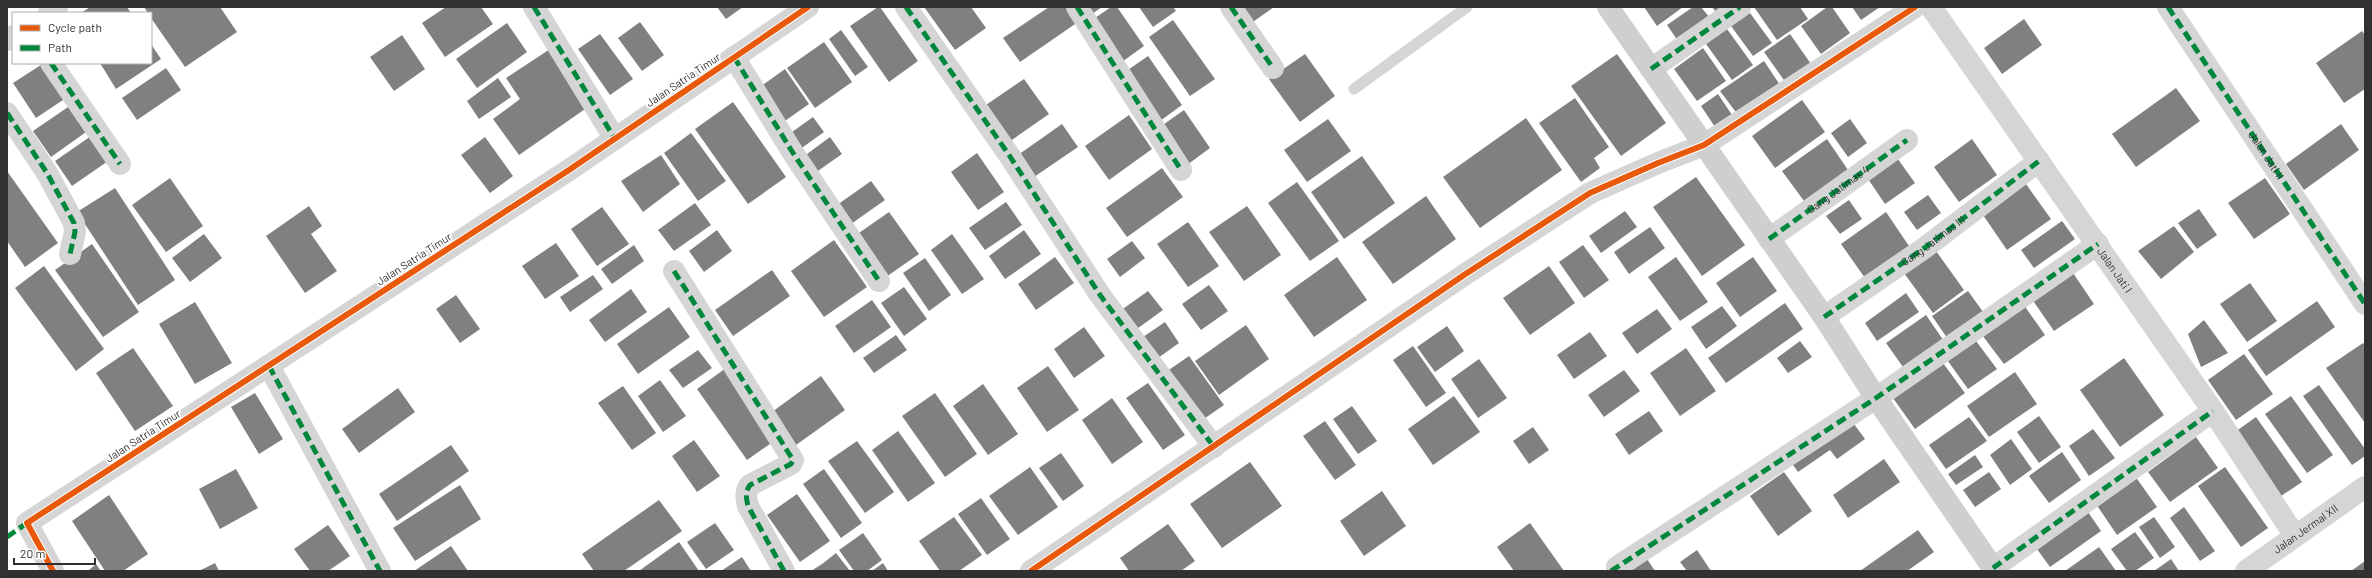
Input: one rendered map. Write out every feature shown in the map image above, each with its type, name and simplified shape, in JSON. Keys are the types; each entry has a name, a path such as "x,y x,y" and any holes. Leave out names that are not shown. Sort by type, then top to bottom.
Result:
{"street":[{"path":"534,7 615,139"},
{"name":"Jalan Satria Timur","path":"53,571 27,523 615,139 808,7"},
{"path":"906,7 1009,156 1100,295 1214,447"},
{"path":"1077,7 1181,170"},
{"path":"1231,7 1273,68"},
{"path":"1608,7 1824,317 1876,398 1994,569 2213,411"},
{"path":"1650,69 1740,7"},
{"path":"1031,571 1464,275 1590,193 1658,163 1704,146 1915,7"},
{"name":"Jalan Jati I","path":"1931,7 2098,244 2213,411 2295,536"},
{"name":"Jalan Jati II","path":"2168,7 2365,304"},
{"path":"734,57 794,153 879,281"},
{"path":"52,64 120,164"},
{"path":"7,113 47,173 74,223 75,232 70,254"},
{"name":"Gang Jatimas 4","path":"1769,239 1907,140"},
{"name":"Gang Jatimas III","path":"1824,317 1922,249 2039,161"},
{"path":"1617,567 1876,398 2098,244"},
{"path":"674,270 793,460 791,464 750,485 747,490 746,499 751,513 784,571"},
{"path":"269,366 380,571"},
{"name":"Jalan Jermal XII","path":"2246,571 2365,487"}],"lane":[{"path":"1354,89 1467,7"}],"building":[{"path":"90,7 127,7 130,12 82,12"},
{"path":"144,7 220,7 237,32 185,67 152,19 152,12 147,12"},
{"path":"446,7 481,7 493,24 445,57 422,23"},
{"path":"717,7 743,7 726,19"},
{"path":"880,7 918,61 889,82 850,26"},
{"path":"924,7 971,7 986,28 955,50"},
{"path":"1049,7 1067,7 1078,22 1020,62 1003,38"},
{"path":"1083,7 1102,7 1089,16"},
{"path":"1111,7 1117,7 1144,46 1119,64 1089,22"},
{"path":"1139,7 1173,7 1176,11 1153,27"},
{"path":"1233,7 1274,7 1247,26"},
{"path":"1644,7 1683,7 1657,26"},
{"path":"1693,7 1701,7 1710,18 1678,41 1667,25"},
{"path":"1712,7 1721,7 1715,11"},
{"path":"1754,7 1800,7 1808,19 1777,40"},
{"path":"1827,7 1832,7 1850,33 1821,54 1801,26"},
{"path":"1852,7 1880,7 1861,20"},
{"path":"1750,13 1772,43 1753,56 1731,26"},
{"path":"2024,19 2042,45 2002,74 1984,48"},
{"path":"1173,20 1215,79 1190,96 1149,37"},
{"path":"640,22 664,55 642,71 618,38"},
{"path":"507,23 527,52 477,88 456,59"},
{"path":"1727,29 1753,65 1732,80 1706,44"},
{"path":"841,30 868,67 855,76 829,39"},
{"path":"2362,31 2365,35 2365,89 2344,103 2316,63"},
{"path":"600,34 633,79 610,95 578,49"},
{"path":"1790,34 1811,64 1786,83 1764,52"},
{"path":"402,35 425,69 394,91 370,57"},
{"path":"824,42 852,82 815,108 787,68"},
{"path":"152,46 161,59 116,89 101,64 152,64"},
{"path":"1703,48 1726,81 1697,101 1674,69"},
{"path":"550,49 588,107 519,155 493,119 520,99 506,78"},
{"path":"1305,54 1335,96 1300,122 1269,79"},
{"path":"1617,54 1666,123 1621,156 1571,86"},
{"path":"1148,56 1182,105 1160,121 1125,72"},
{"path":"1764,61 1780,85 1738,115 1720,91"},
{"path":"45,64 69,96 36,118 13,83"},
{"path":"166,68 181,90 137,120 122,98"},
{"path":"785,69 809,104 782,123 757,89"},
{"path":"498,78 511,97 479,119 467,101"},
{"path":"1024,79 1049,114 1009,142 983,107"},
{"path":"2176,88 2200,121 2136,167 2112,134"},
{"path":"1718,94 1734,118 1717,130 1701,106"},
{"path":"1575,98 1609,147 1594,158 1600,168 1581,182 1539,123"},
{"path":"1802,100 1825,132 1775,168 1752,136"},
{"path":"733,102 786,177 748,204 695,129"},
{"path":"71,105 89,130 51,157 33,131"},
{"path":"1184,110 1210,148 1187,165 1160,127"},
{"path":"1129,115 1152,149 1109,180 1085,146"},
{"path":"813,117 824,132 796,152 785,137"},
{"path":"1526,118 1562,170 1480,228 1443,177"},
{"path":"1328,119 1351,151 1307,182 1284,150"},
{"path":"1850,119 1867,143 1848,157 1831,133"},
{"path":"1062,124 1078,147 1034,177 1018,155"},
{"path":"2341,124 2359,150 2304,190 2286,164"},
{"path":"691,133 726,181 698,201 664,153"},
{"path":"94,134 111,159 72,186 55,161"},
{"path":"485,137 513,176 490,193 461,155"},
{"path":"830,137 842,154 815,173 803,157"},
{"path":"1827,139 1848,170 1804,201 1782,171"},
{"path":"1972,139 1997,175 1959,202 1934,167"},
{"path":"977,153 1004,192 978,210 951,172"},
{"path":"661,155 680,184 643,212 621,181"},
{"path":"1895,155 1915,183 1885,204 1866,176"},
{"path":"1362,156 1395,203 1344,239 1311,192"},
{"path":"1162,168 1183,197 1127,237 1106,208"},
{"path":"7,171 58,243 25,267 7,241"},
{"path":"1696,177 1745,245 1702,276 1653,207"},
{"path":"170,178 203,226 166,252 132,205"},
{"path":"2265,178 2290,214 2254,239 2228,203"},
{"path":"871,181 885,200 851,224 837,205"},
{"path":"1297,182 1339,241 1310,261 1268,203"},
{"path":"2026,184 2051,219 2007,250 1983,215"},
{"path":"115,188 175,280 138,305 77,212"},
{"path":"1928,195 1941,213 1917,230 1904,212"},
{"path":"1426,196 1456,239 1393,284 1362,242"},
{"path":"1849,200 1862,219 1840,234 1826,216"},
{"path":"1006,202 1022,225 985,250 969,228"},
{"path":"695,203 711,225 674,251 658,230"},
{"path":"309,206 322,226 311,234 337,271 305,293 266,236"},
{"path":"1247,206 1281,255 1244,281 1209,232"},
{"path":"602,207 629,244 597,266 571,229"},
{"path":"2199,209 2217,235 2197,249 2178,223"},
{"path":"1625,211 1637,227 1601,253 1589,236"},
{"path":"889,212 919,254 886,277 856,235"},
{"path":"1886,212 1909,246 1865,278 1841,244"},
{"path":"2062,221 2075,239 2034,268 2021,250"},
{"path":"1188,222 1219,266 1188,287 1157,244"},
{"path":"2174,226 2194,252 2161,279 2138,251"},
{"path":"1650,227 1665,248 1629,274 1614,252"},
{"path":"717,230 732,251 704,272 689,251"},
{"path":"1024,230 1041,254 1005,279 989,256"},
{"path":"204,234 222,258 190,282 172,258"},
{"path":"952,234 984,279 962,294 931,250"},
{"path":"834,240 867,287 824,317 791,271"},
{"path":"1132,241 1145,258 1120,277 1107,259"},
{"path":"556,243 579,276 545,299 522,266"},
{"path":"92,244 139,312 103,337 55,270"},
{"path":"634,245 644,261 612,284 601,269"},
{"path":"1583,245 1609,280 1584,298 1559,262"},
{"path":"1936,251 1964,290 1933,313 1904,273"},
{"path":"1055,257 1074,283 1036,310 1018,284"},
{"path":"1337,257 1367,300 1314,337 1284,295"},
{"path":"1676,257 1708,302 1680,321 1648,277"},
{"path":"1753,257 1777,291 1740,317 1716,283"},
{"path":"925,258 951,295 929,311 903,273"},
{"path":"44,266 104,349 76,371 15,288"},
{"path":"1549,266 1575,303 1530,335 1503,298"},
{"path":"2069,267 2094,304 2054,331 2029,295"},
{"path":"772,270 790,296 733,336 715,310"},
{"path":"593,275 603,289 570,312 560,297"},
{"path":"2250,283 2277,321 2247,342 2220,304"},
{"path":"1209,285 1228,311 1201,330 1182,304"},
{"path":"904,287 927,319 904,336 881,303"},
{"path":"631,289 647,312 605,342 589,320"},
{"path":"1148,291 1163,310 1134,331 1120,311"},
{"path":"1968,291 1986,316 1950,342 1932,316"},
{"path":"1906,293 1919,312 1877,341 1865,323"},
{"path":"456,295 480,329 460,343 436,309"},
{"path":"872,300 891,327 854,353 835,326"},
{"path":"2021,301 2045,335 2004,364 1979,331"},
{"path":"2317,301 2335,327 2266,376 2248,350"},
{"path":"195,302 232,363 195,384 159,324"},
{"path":"1785,303 1803,329 1726,383 1708,358"},
{"path":"1722,306 1737,326 1706,349 1691,327"},
{"path":"669,307 690,337 638,374 617,344"},
{"path":"1657,309 1672,329 1637,354 1622,333"},
{"path":"1926,315 1948,347 1908,374 1886,343"},
{"path":"2204,320 2228,353 2201,367 2188,334"},
{"path":"1165,322 1179,343 1158,358 1143,337"},
{"path":"1246,325 1269,359 1219,395 1195,361"},
{"path":"1447,326 1464,351 1435,372 1417,347"},
{"path":"1084,327 1105,356 1074,378 1054,349"},
{"path":"1590,332 1607,356 1574,379 1557,355"},
{"path":"896,335 907,350 874,373 863,358"},
{"path":"1973,337 1997,369 1968,389 1945,357"},
{"path":"1800,341 1812,357 1788,373 1777,358"},
{"path":"2363,343 2365,346 2365,423 2326,368"},
{"path":"1413,346 1446,393 1426,407 1393,360"},
{"path":"133,348 173,406 135,431 96,373"},
{"path":"1686,348 1716,391 1680,416 1650,373"},
{"path":"698,350 712,368 683,388 669,370"},
{"path":"2244,354 2273,394 2236,420 2208,380"},
{"path":"1189,356 1224,405 1198,423 1163,374"},
{"path":"2124,358 2164,415 2120,447 2080,390"},
{"path":"1479,359 1507,398 1478,418 1451,379"},
{"path":"1943,363 1965,393 1915,429 1893,398"},
{"path":"1048,366 1079,410 1047,432 1017,388"},
{"path":"726,368 777,439 747,460 697,389"},
{"path":"1624,370 1640,391 1604,417 1588,395"},
{"path":"2015,372 2037,404 1989,437 1967,406"},
{"path":"821,376 845,410 796,445 772,412"},
{"path":"660,380 686,416 663,432 638,396"},
{"path":"1148,383 1185,435 1163,450 1126,398"},
{"path":"983,384 1018,434 988,455 953,406"},
{"path":"2319,385 2365,449 2365,456 2352,465 2303,396"},
{"path":"623,386 656,433 632,450 598,403"},
{"path":"398,388 415,412 359,453 342,429"},
{"path":"255,393 283,439 259,454 231,407"},
{"path":"935,393 977,454 945,477 902,416"},
{"path":"1454,396 1480,432 1433,465 1408,429"},
{"path":"2291,396 2333,455 2307,473 2265,414"},
{"path":"1112,398 1143,442 1112,464 1082,420"},
{"path":"1352,406 1377,441 1358,454 1333,419"},
{"path":"1649,411 1663,431 1629,455 1615,434"},
{"path":"2039,416 2061,447 2039,463 2017,432"},
{"path":"1969,417 1987,441 1946,469 1929,445"},
{"path":"2256,417 2302,482 2281,496 2235,432"},
{"path":"1851,420 1865,439 1837,459 1830,450 1798,472 1791,462"},
{"path":"1325,421 1356,465 1335,480 1303,436"},
{"path":"1533,427 1549,450 1529,464 1513,441"},
{"path":"2093,429 2115,458 2089,476 2069,446"},
{"path":"898,431 935,483 908,502 872,450"},
{"path":"2196,437 2218,468 2170,502 2148,472"},
{"path":"2011,439 2032,469 2010,485 1990,455"},
{"path":"694,440 720,476 697,492 672,456"},
{"path":"857,441 894,492 865,513 828,461"},
{"path":"451,445 469,471 397,521 379,494"},
{"path":"2062,452 2081,480 2049,503 2029,476"},
{"path":"1061,453 1084,486 1063,501 1039,468"},
{"path":"1975,455 1983,467 1956,485 1948,474"},
{"path":"1884,459 1900,482 1848,518 1833,495"},
{"path":"1250,462 1282,506 1222,548 1190,504"},
{"path":"1030,467 1058,507 1018,535 989,496"},
{"path":"2225,467 2268,528 2241,547 2198,486"},
{"path":"236,469 258,508 220,529 199,489"},
{"path":"824,469 862,523 841,538 803,484"},
{"path":"1784,472 1812,511 1778,536 1750,496"},
{"path":"1989,472 2001,489 1975,507 1963,490"},
{"path":"2135,476 2157,507 2117,535 2096,504"},
{"path":"460,485 481,519 415,561 393,528"},
{"path":"1382,491 1406,526 1364,556 1340,521"},
{"path":"797,494 830,541 800,562 767,515"},
{"path":"109,495 148,554 123,571 105,571 72,521"},
{"path":"981,498 1010,539 987,555 958,514"},
{"path":"659,500 682,531 624,571 594,571 582,554"},
{"path":"2184,507 2215,551 2200,561 2170,518"},
{"path":"2086,509 2101,531 2050,567 2034,545"},
{"path":"954,517 982,555 959,571 940,571 919,541"},
{"path":"2154,517 2175,547 2160,558 2139,527"},
{"path":"715,523 734,550 706,569 687,542"},
{"path":"1530,523 1564,571 1514,571 1497,547"},
{"path":"1168,524 1195,561 1181,571 1129,571 1120,558"},
{"path":"328,525 350,556 328,571 310,571 294,549"},
{"path":"1918,530 1934,552 1907,571 1860,571"},
{"path":"2135,532 2154,558 2135,571 2127,571 2111,549"},
{"path":"863,533 882,560 867,571 854,571 839,550"},
{"path":"679,542 699,571 639,571"},
{"path":"451,546 468,571 414,571"},
{"path":"2099,547 2116,571 2065,571"},
{"path":"1697,550 1711,571 1687,571 1680,562"},
{"path":"836,553 850,571 811,571 822,564"},
{"path":"1645,556 1655,571 1624,571"},
{"path":"742,557 751,571 721,571"},
{"path":"2171,559 2179,571 2154,571"},
{"path":"2365,561 2365,571 2351,571"},
{"path":"215,563 219,571 199,571"},
{"path":"883,563 888,571 872,571"},
{"path":"96,564 101,571 88,571"}],"marked path":[{"path":"534,7 615,139"},
{"path":"906,7 1009,155 1100,295 1214,447"},
{"path":"1077,7 1181,170"},
{"path":"1231,7 1273,68"},
{"path":"1651,69 1740,7"},
{"path":"2168,7 2365,304"},
{"path":"734,57 793,153 879,281"},
{"path":"52,64 120,164"},
{"path":"7,113 47,173 74,223 75,232 70,254"},
{"path":"1769,239 1907,140"},
{"path":"1824,317 1923,249 2039,161"},
{"path":"1611,571 1876,398 2098,244"},
{"path":"674,271 793,460 791,464 750,485 746,495 748,506 784,571"},
{"path":"269,366 380,571"},
{"path":"1993,568 2213,411"},
{"path":"7,537 27,523 28,525"}],"cycle path":[{"path":"53,571 27,523 569,170 808,7"},
{"path":"1031,571 1464,275 1590,193 1658,163 1704,145 1915,7"}]}
